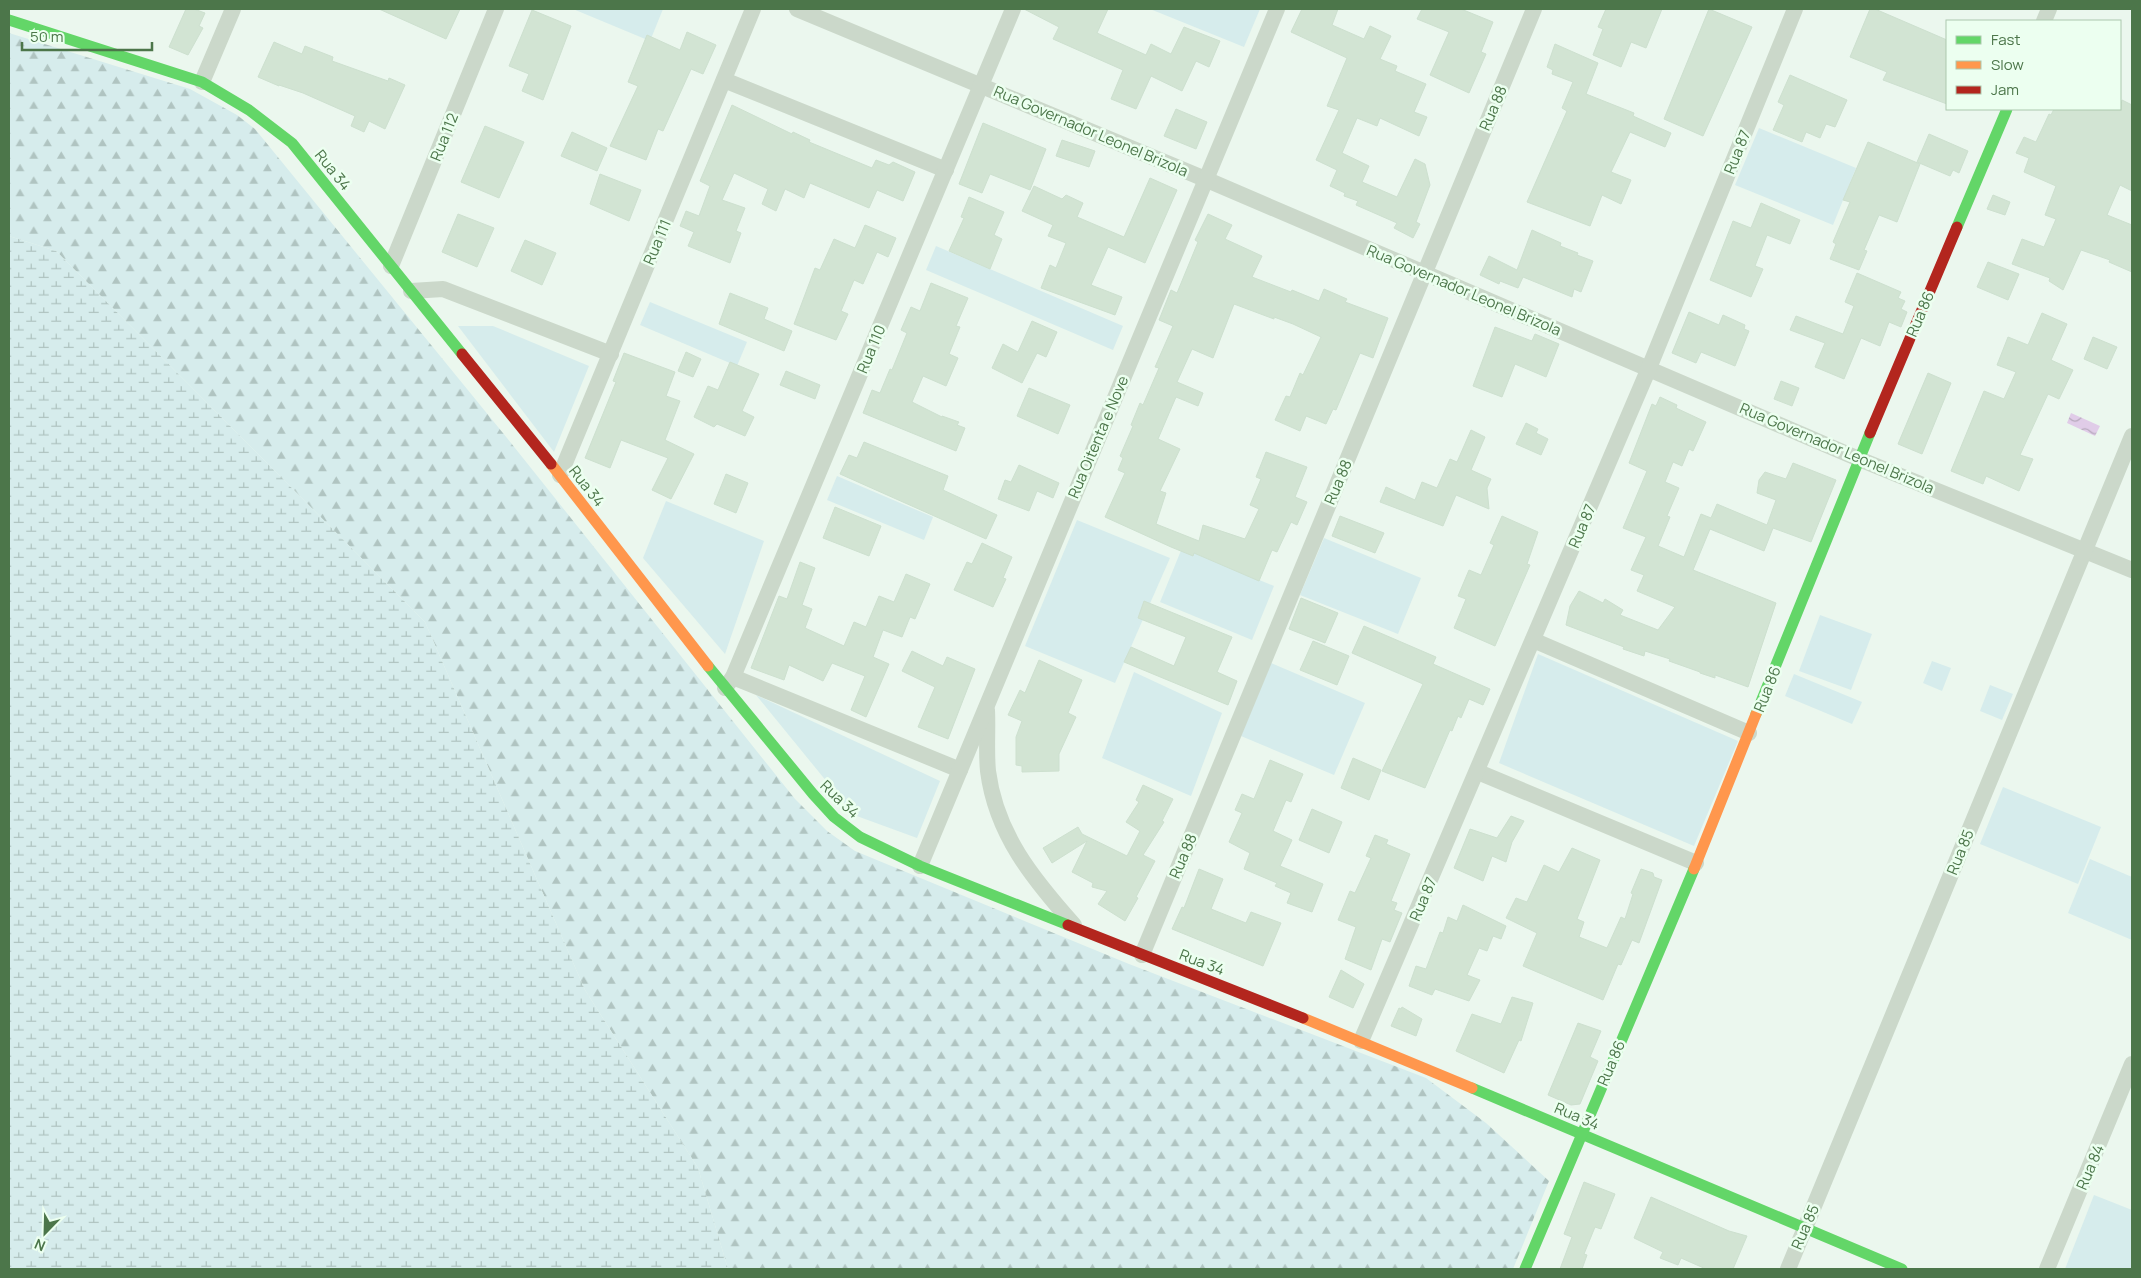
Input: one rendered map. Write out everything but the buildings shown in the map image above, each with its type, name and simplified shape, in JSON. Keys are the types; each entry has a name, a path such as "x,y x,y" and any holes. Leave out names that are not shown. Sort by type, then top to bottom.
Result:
{"street":[{"path":"202,82 233,9"},
{"name":"Rua 112","path":"392,266 496,9"},
{"name":"Rua 111","path":"560,475 753,9"},
{"name":"Rua Governador Leonel Brizola","path":"796,9 1205,179 1859,459 2132,570"},
{"name":"Rua 110","path":"729,682 1013,9"},
{"name":"Rua Oitenta e Nove","path":"920,866 1277,9"},
{"name":"Rua 88","path":"1142,955 1534,9"},
{"name":"Rua 87","path":"1361,1041 1478,772 1649,368 1795,9"},
{"name":"Rua 34","path":"9,20 202,82 230,97 270,125 292,144 729,682 834,817 860,837 920,866 1361,1041 1902,1269"},
{"path":"724,80 946,170"},
{"name":"Rua 86","path":"1525,1269 1696,863 1859,459 2007,110"},
{"path":"412,291 443,289 611,354"},
{"name":"Rua 85","path":"1788,1269 2132,436"},
{"path":"1533,640 1749,733"},
{"path":"729,682 960,770"},
{"path":"987,703 988,771 997,808 1012,844 1027,870 1077,928"},
{"path":"1478,772 1696,863"},
{"name":"Rua 84","path":"2047,1269 2132,1064"}],"green space":[{"path":"573,9 663,9 650,41"},
{"path":"1150,9 1260,9 1244,47"},
{"path":"9,33 190,89 237,115 255,129 507,438 795,799 827,831 855,851 1129,964 1426,1078 1486,1123 1549,1181 1513,1269 728,1269 698,1168 585,990 425,622 56,251 9,236"},
{"path":"1759,128 1856,168 1833,225 1735,185"},
{"path":"9,236 56,251 425,622 585,990 698,1168 728,1269 9,1269"},
{"path":"936,246 1123,326 1113,350 926,270"},
{"path":"650,302 747,342 737,366 640,325"},
{"path":"458,326 493,326 589,366 554,452"},
{"path":"837,476 933,517 924,540 827,500"},
{"path":"666,501 764,541 725,654 643,558"},
{"path":"1077,520 1170,558 1115,683 1025,646"},
{"path":"1324,538 1421,578 1398,634 1300,595"},
{"path":"1182,548 1274,586 1252,640 1160,602"},
{"path":"1820,615 1872,634 1851,690 1799,671"},
{"path":"1538,654 1738,741 1694,846 1499,763"},
{"path":"1932,661 1951,668 1942,691 1923,683"},
{"path":"1271,663 1365,703 1334,775 1241,736"},
{"path":"1134,672 1222,713 1191,796 1102,758"},
{"path":"1794,674 1862,702 1852,724 1785,696"},
{"path":"1990,685 2013,694 2002,720 1980,711"},
{"path":"756,695 940,781 917,838 854,815"},
{"path":"2003,787 2101,827 2078,884 1980,844"},
{"path":"2090,859 2132,877 2132,940 2068,913"},
{"path":"2094,1195 2132,1210 2132,1269 2065,1269"}],"water":[{"path":"2071,413 2100,426 2095,436 2067,423"}],"traffic: fast":[{"path":"9,20 202,82 249,110 292,143 462,354"},
{"path":"1957,227 2007,110"},
{"path":"1756,714 1870,433"},
{"path":"708,666 813,794 834,817 860,837 920,866 1068,925"},
{"path":"1525,1269 1694,869"},
{"path":"1472,1088 1902,1269"}],"traffic: slow":[{"path":"551,464 708,666"},
{"path":"1694,869 1756,714"},
{"path":"1303,1018 1472,1088"}],"traffic: jam":[{"path":"1870,433 1957,227"},
{"path":"462,354 551,464"},
{"path":"1068,925 1303,1018"}]}
